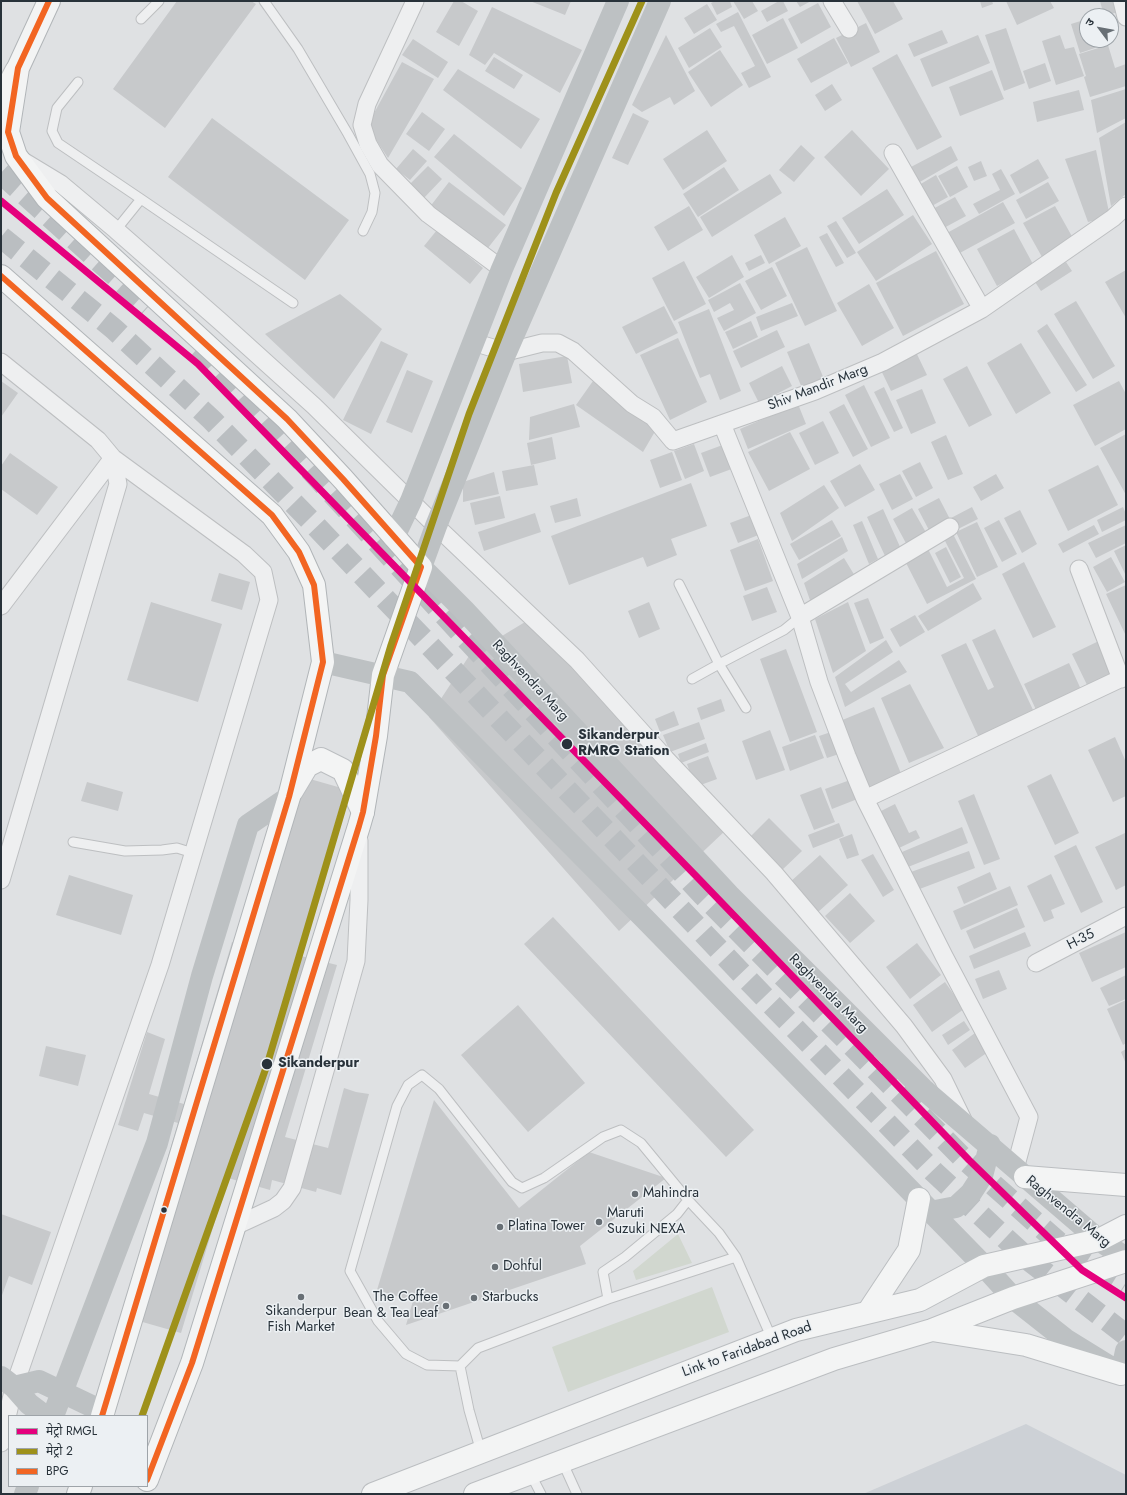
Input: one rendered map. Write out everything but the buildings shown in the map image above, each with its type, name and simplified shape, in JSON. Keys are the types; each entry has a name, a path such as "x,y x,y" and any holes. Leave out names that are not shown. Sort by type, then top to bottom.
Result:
{"main road":[{"path":"1,100 18,68 49,1"},
{"path":"18,68 8,132 16,156 47,198 287,419 421,566 383,676 376,736 361,819 192,1363 148,1477"},
{"path":"1,276 272,515 299,552 314,585 323,662 289,797 103,1414"},
{"path":"289,797 307,766 321,759 343,770 361,819"},
{"path":"1020,1173 1126,1185"},
{"path":"868,1312 909,1250 924,1205"},
{"name":"Link to Faridabad Road","path":"373,1494 796,1330 920,1300 984,1266 1099,1240 1126,1226"},
{"path":"475,1494 834,1359 932,1330 1013,1298 1126,1261"},
{"path":"932,1330 1026,1345 1124,1375"}],"street":[{"path":"415,1 367,104 362,125 364,132 368,144 380,165 428,214 502,269"},
{"path":"394,536 411,500 502,269 618,1"},
{"path":"421,566 506,352 660,1"},
{"path":"832,1 849,28"},
{"path":"1122,1 1126,17"},
{"path":"892,153 982,309"},
{"path":"16,156 61,184 116,230 314,406 436,526 577,660 676,770 774,873 904,1026 943,1079 966,1127"},
{"name":"Shiv Mandir Marg","path":"506,352 542,343 558,343 573,350 632,404 653,417 673,441 815,390 883,362 982,309 1113,218 1126,206"},
{"path":"473,342 506,352"},
{"path":"1,362 98,440 114,458 244,554 263,572 269,600 160,965 8,1382 1,1443"},
{"path":"722,424 800,618 819,682 865,799 944,956 1029,1117 1020,1173"},
{"path":"1,606 114,458"},
{"path":"1,880 118,484 114,458"},
{"path":"800,618 950,527"},
{"name":"Raghvendra Marg","path":"421,566 729,895 923,1089 1099,1240 1126,1258"},
{"path":"865,799 1124,678 1079,569"},
{"path":"323,662 410,682 644,918 984,1266 1013,1298 1065,1339 1124,1375 1126,1352"},
{"path":"54,1415 157,1143 202,976 248,825 289,797"},
{"path":"235,1226 283,1201 292,1188 356,961 361,819"},
{"name":"H-35","path":"1036,963 1126,916"},
{"path":"924,1205 956,1206 971,1193 982,1176 990,1145"},
{"path":"8,1382 39,1381 103,1414"},
{"path":"8,1382 29,1404 45,1415"}],"lane":[{"path":"141,19 158,1"},
{"path":"264,1 298,49 370,174 375,193 372,212 363,231"},
{"path":"78,82 57,108 52,131 58,143 293,303"},
{"path":"116,230 142,200"},
{"path":"678,584 719,664 746,708"},
{"path":"692,679 784,630 800,618"},
{"path":"73,842 125,851 177,848 193,853"},
{"path":"736,1257 608,1299 478,1348 460,1366 427,1365 406,1354 378,1321 350,1271 397,1106 408,1085 422,1075 439,1089 512,1182 522,1188 544,1178 603,1137 621,1130 641,1143 688,1200 719,1233 736,1257 772,1339"},
{"path":"608,1299 603,1272 625,1257 677,1214 688,1200"},
{"path":"460,1366 469,1410 481,1452"},
{"path":"562,1461 577,1494"},
{"path":"530,1473 541,1494"}],"shaded area":[{"path":"678,1234 692,1263 636,1280 633,1271"},
{"path":"712,1287 729,1332 568,1392 552,1347"},
{"path":"1026,1424 1126,1475 1126,1494 863,1494"}],"tunnel":[{"path":"1,173 149,306"},
{"path":"1,237 114,329 212,420 312,522 745,977 934,1172 1030,1261 1126,1335"},
{"path":"197,349 208,359 703,895 963,1158 1058,1242 1126,1284"}],"metro line":[{"name":"2","path":"142,1415 267,1065 391,645 469,414 556,193 642,1"},
{"name":"RMGL","path":"1,201 198,364 698,878 969,1160 1082,1270 1126,1298"}],"transit line":[{"name":"BPG","path":"49,1 18,68 8,132 16,156 47,198 287,419 343,479 421,567 383,675 376,736 363,812 359,826 192,1363 148,1477"},
{"name":"BPG","path":"1,276 272,515 299,552 314,585 323,662 289,797 102,1415"}],"place":[{"name":"Sikanderpur RMRG Station","path":"567,744"},
{"name":"Sikanderpur","path":"267,1064"},
{"name":"Mahindra","path":"635,1194"},
{"name":"Maruti Suzuki NEXA","path":"599,1222"},
{"name":"Platina Tower","path":"500,1227"},
{"name":"Dohful","path":"495,1267"},
{"name":"Sikanderpur Fish Market","path":"301,1297"},
{"name":"Starbucks","path":"474,1298"},
{"name":"The Coffee Bean & Tea Leaf","path":"446,1306"}]}
